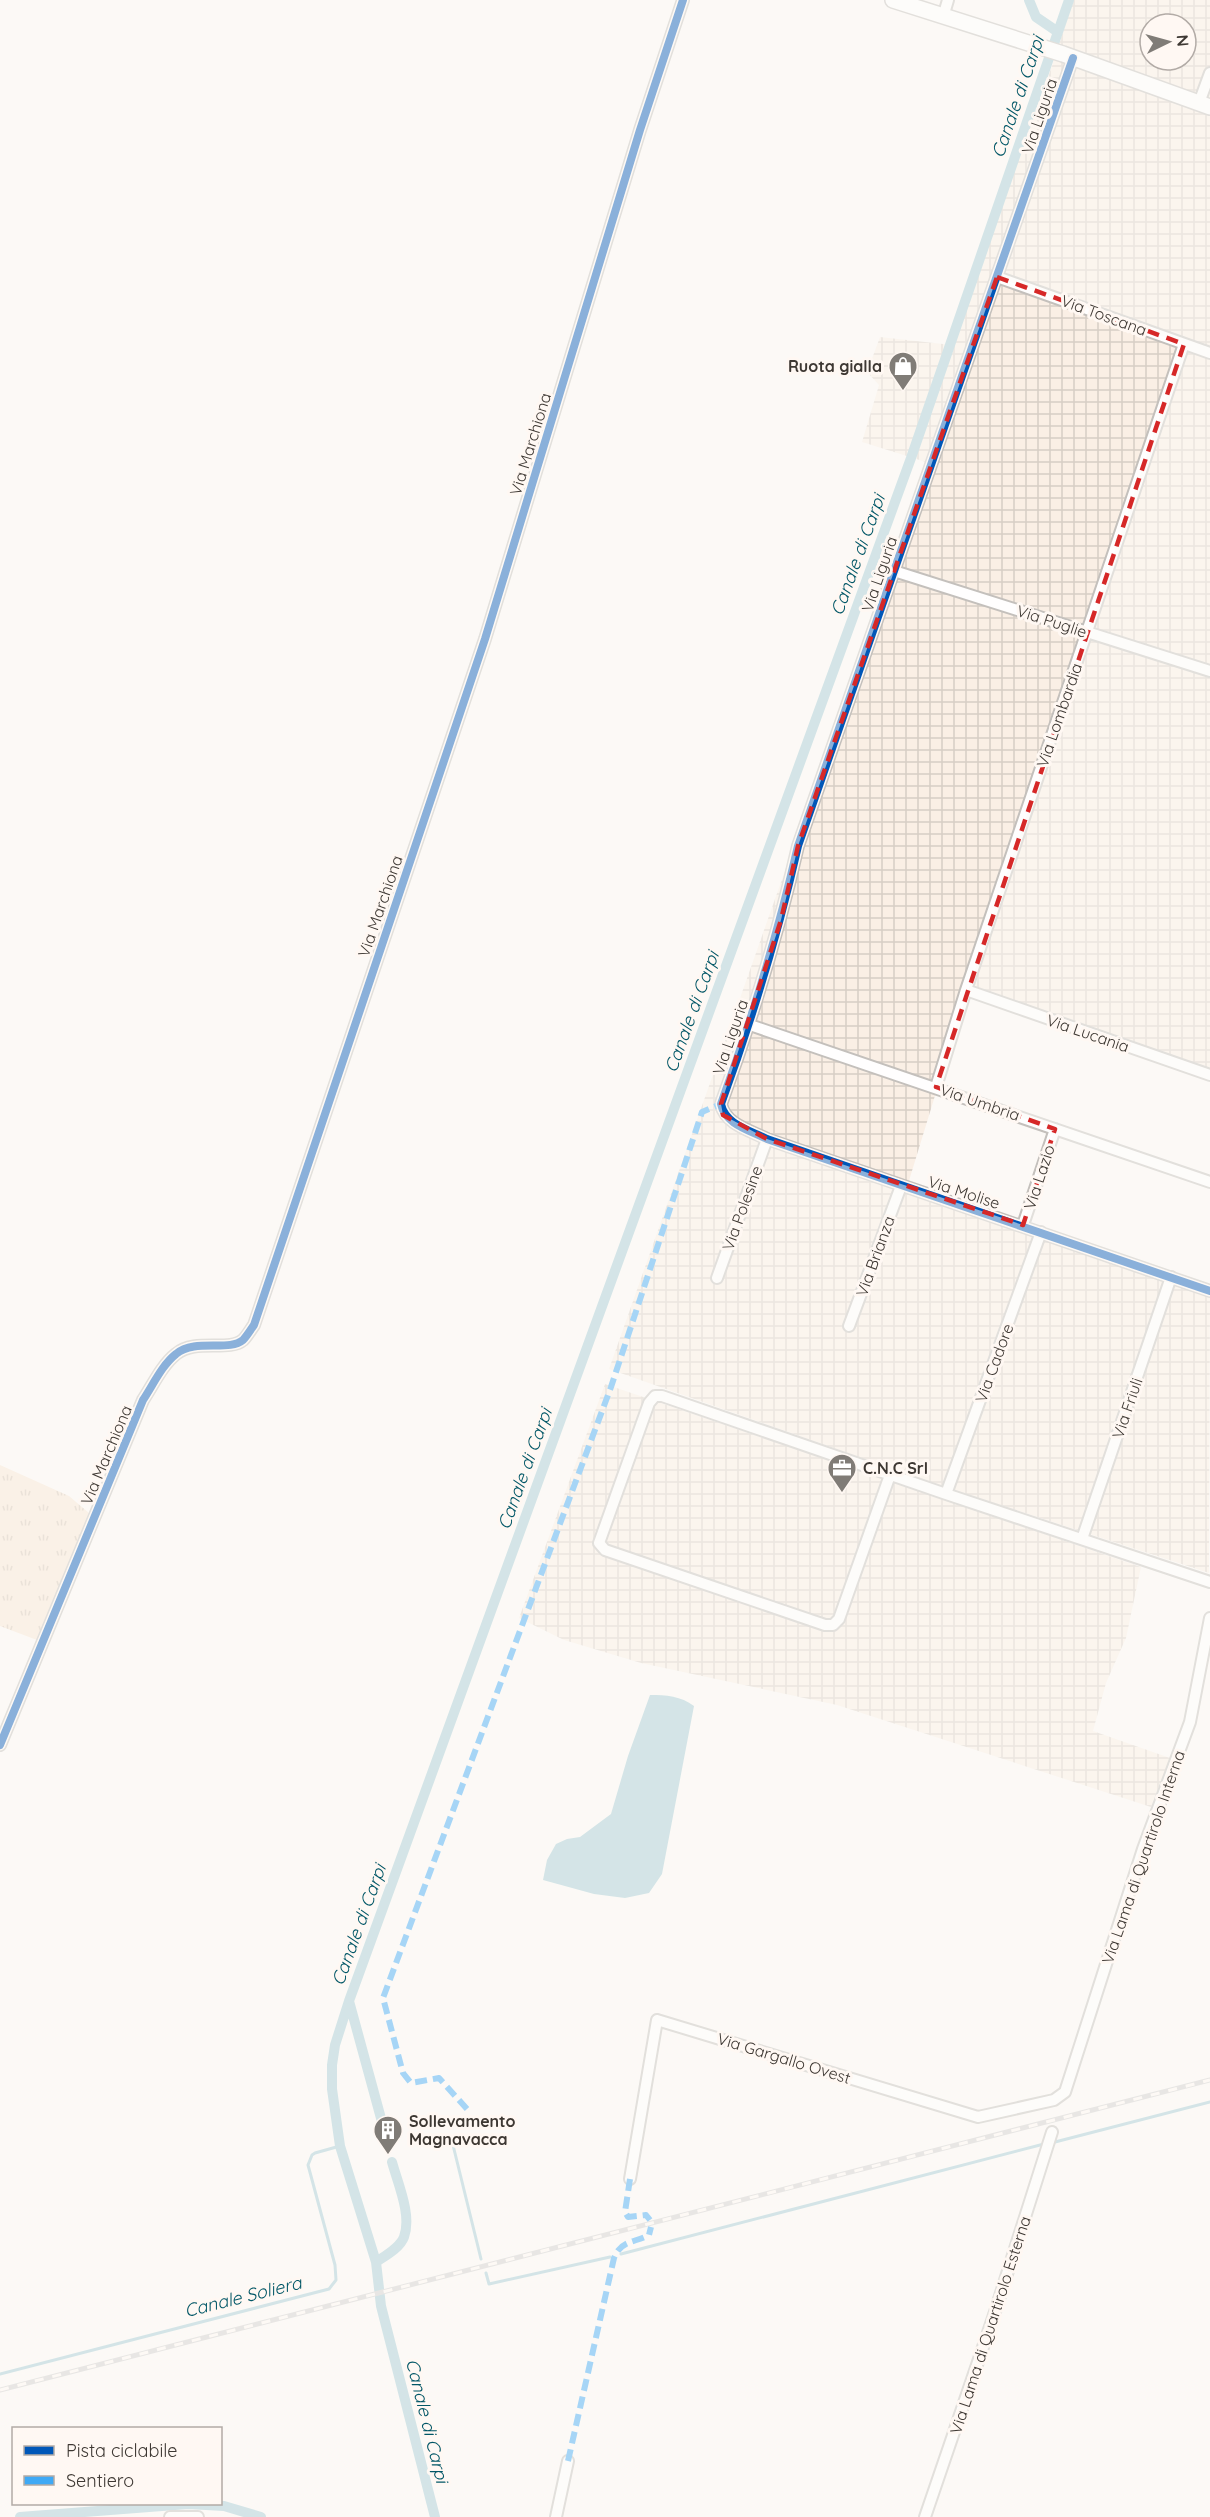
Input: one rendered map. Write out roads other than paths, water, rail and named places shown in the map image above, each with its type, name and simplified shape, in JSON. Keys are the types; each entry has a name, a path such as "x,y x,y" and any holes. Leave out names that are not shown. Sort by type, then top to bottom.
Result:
{"street":[{"name":"Via Marchiona","path":"0,1745 143,1400 162,1370 177,1353 202,1344 226,1345 242,1341 254,1324 485,639 640,130 683,0"},
{"path":"892,0 1068,56 1204,105 1210,73"},
{"path":"943,17 948,0"},
{"name":"Via Liguria","path":"721,1104 750,1025 781,920 798,846 997,277 1068,56"},
{"name":"Via Toscana","path":"997,277 1210,353"},
{"name":"Via Lombardia","path":"936,1087 966,990 1184,344"},
{"name":"Via Puglie","path":"894,571 1210,672"},
{"name":"Via Lucania","path":"966,990 1210,1075"},
{"name":"Via Umbria","path":"750,1025 1210,1182"},
{"name":"Via Molise","path":"721,1104 723,1114 732,1122 767,1139 1210,1291"},
{"name":"Via Lazio","path":"1023,1225 1055,1129"},
{"name":"Via Polesine","path":"717,1278 767,1139"},
{"name":"Via Brianza","path":"849,1326 901,1186"},
{"name":"Via Cadore","path":"946,1494 1041,1232"},
{"name":"Via Friuli","path":"1082,1539 1171,1277"},
{"path":"890,1475 839,1619 833,1625 825,1625 605,1550 599,1543 649,1403 655,1396 663,1396 1210,1582"},
{"name":"Via Lama di Quartirolo Interna","path":"1065,2092 1143,1849 1191,1722 1210,1618"},
{"name":"Via Gargallo Ovest","path":"630,2179 657,2020 978,2117 1054,2100 1065,2092"},
{"name":"Via Lama di Quartirolo Esterna","path":"926,2517 1052,2132"},
{"path":"556,2517 568,2461"},
{"path":"170,2517 198,2517"}],"water":[{"path":"650,1695 673,1697 694,1706 662,1874 649,1893 625,1898 594,1894 543,1880 547,1860 556,1844 580,1837 611,1814 628,1756"}],"waterway":[{"name":"Canale di Carpi","path":"1029,0 1036,17 1058,32"},
{"name":"Canale di Carpi","path":"435,2517 381,2306 376,2262 340,2146 332,2089 335,2045 349,2001 911,458 1069,0"},
{"name":"Canale di Carpi","path":"349,2001 382,2122"},
{"path":"1055,2142 1210,2102"},
{"path":"451,2137 481,2259"},
{"path":"621,2254 1044,2144"},
{"name":"Canale Soliera","path":"0,2374 329,2289 336,2280 335,2265 308,2165 315,2153 340,2146"},
{"name":"Canale di Carpi","path":"376,2262 399,2245 406,2228 405,2209 392,2162"},
{"path":"486,2273 489,2284 610,2257"},
{"path":"20,2517 175,2505"},
{"path":"206,2505 224,2506 261,2517"}],"railway":[{"path":"0,2390 1210,2080"}],"place":[{"name":"Ruota gialla","path":"903,392"},
{"name":"C.N.C Srl","path":"842,1494"},
{"name":"Sollevamento Magnavacca","path":"388,2156"}]}
